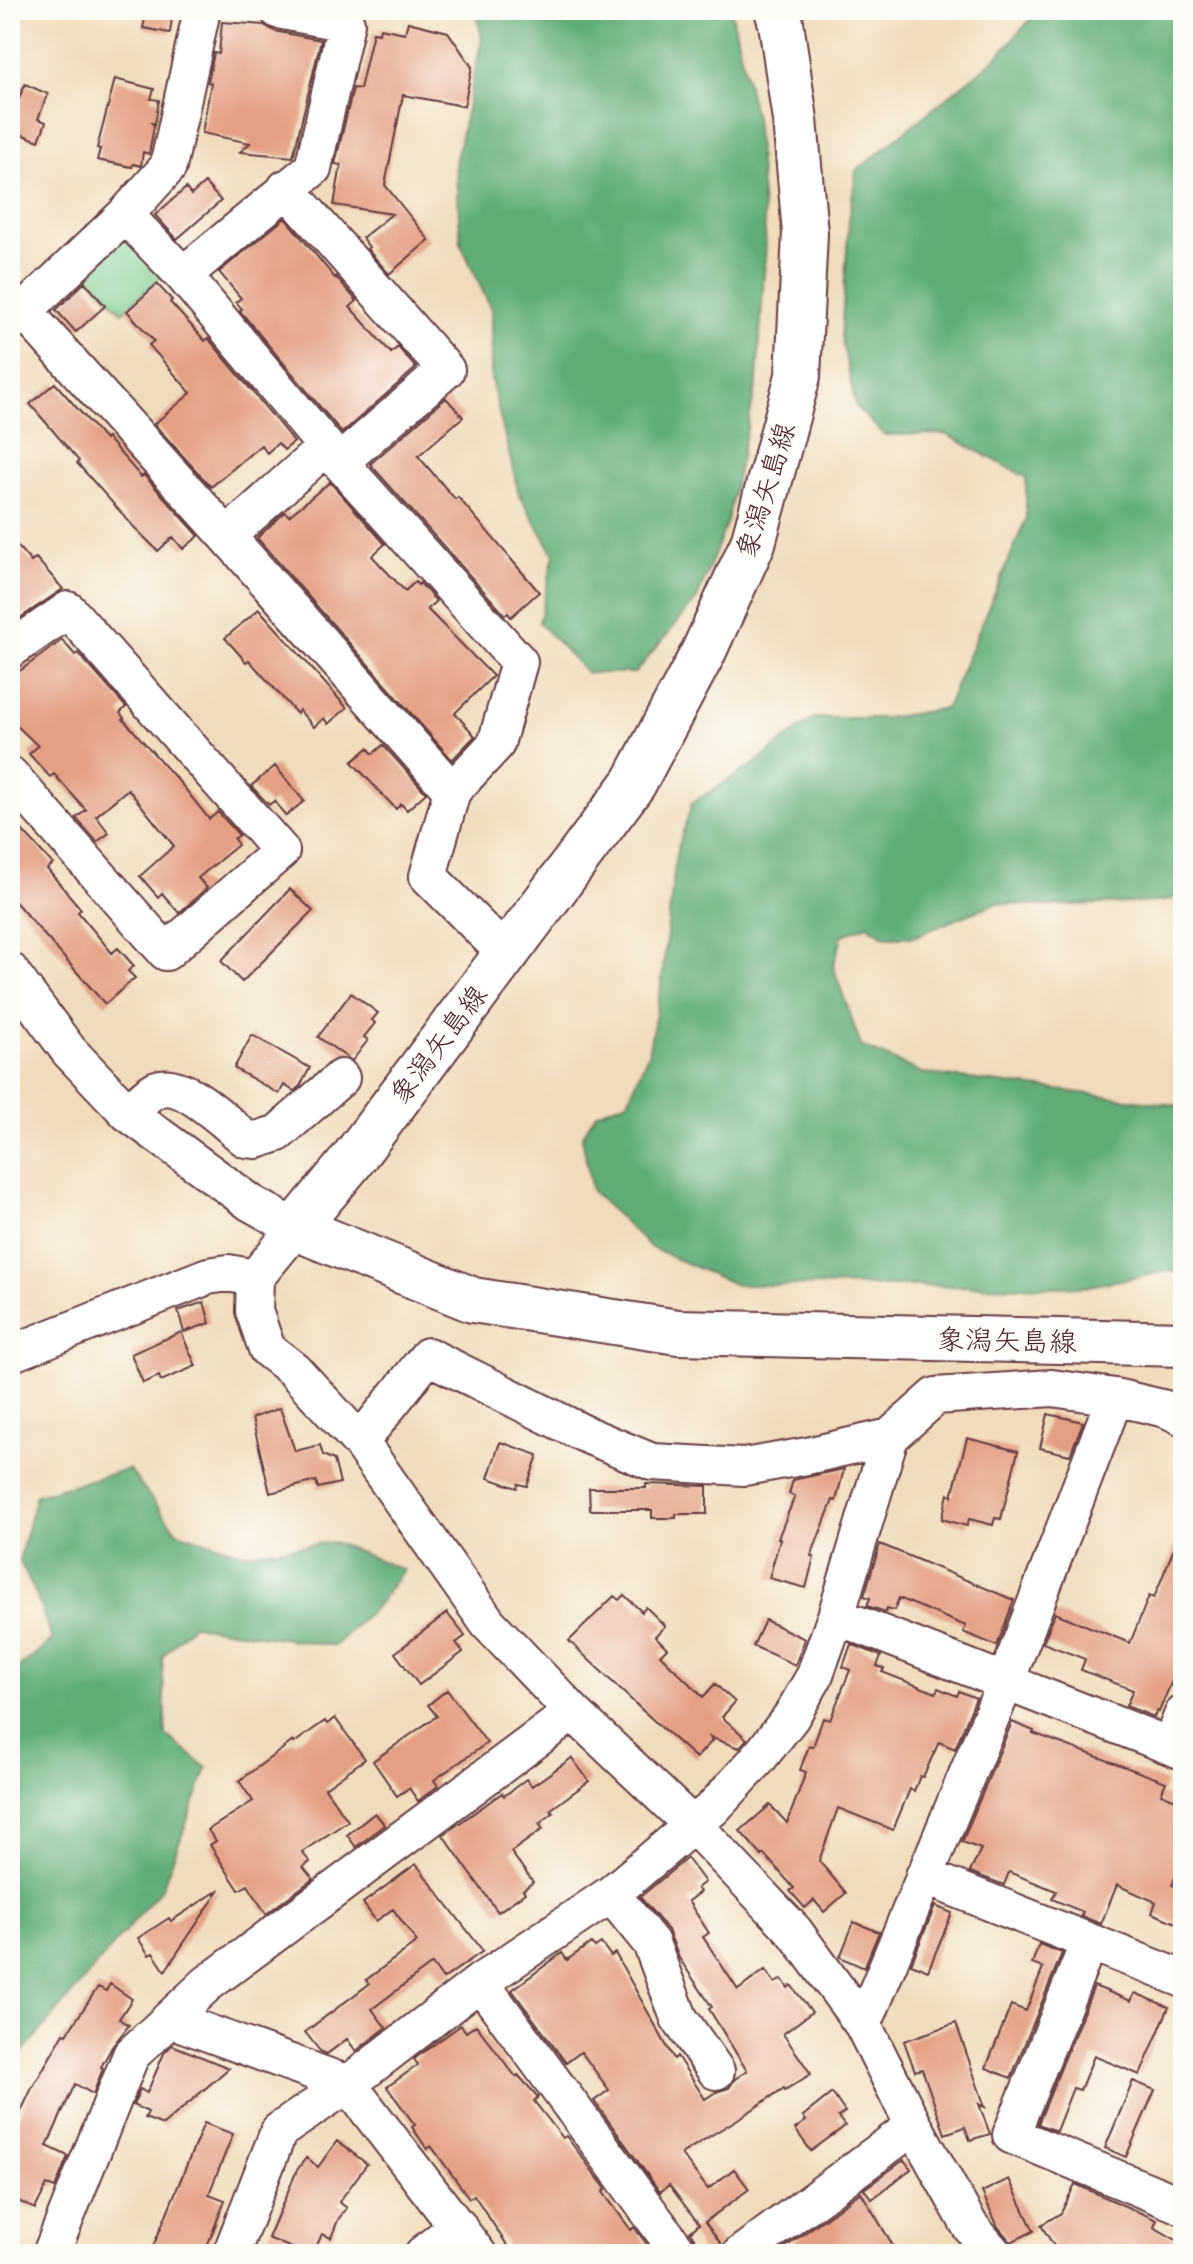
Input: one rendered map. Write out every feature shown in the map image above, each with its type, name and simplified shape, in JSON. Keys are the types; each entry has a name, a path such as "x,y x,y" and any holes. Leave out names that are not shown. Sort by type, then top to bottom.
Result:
{"main road":[{"name":"象潟矢島線","path":"777,10 795,120 805,233 798,376 753,543 703,653 634,783 349,1164 296,1228 473,1300 678,1332 1183,1344"}],"street":[{"path":"202,10 168,167 125,215 17,315 227,536 452,791"},
{"path":"183,275 313,168 346,23 278,10"},
{"path":"227,536 446,370 286,188"},
{"path":"125,215 183,275 333,454 519,662 496,744 452,791 428,876 506,954"},
{"path":"10,650 68,610 281,851 166,952 10,775"},
{"path":"10,971 69,1051 128,1113 251,1203 296,1228 255,1278 254,1311 267,1349 294,1370 360,1442 488,1623 573,1712 693,1826 795,1932 863,2025 914,2126 970,2226 994,2254"},
{"path":"128,1113 156,1089 173,1087 188,1093 246,1139 257,1140 278,1133 341,1078"},
{"path":"10,1354 208,1276 228,1273 255,1278"},
{"path":"360,1442 428,1356 587,1435 652,1462 744,1467 890,1437 936,1396 1052,1388 1115,1397 1166,1409 1183,1417"},
{"path":"863,2025 1006,1681 1115,1397"},
{"path":"231,2254 279,2131 348,2084 480,1982 611,1894 713,1808 757,1760 791,1717 814,1677 836,1616 890,1437"},
{"path":"836,1616 1006,1681 1179,1737"},
{"path":"51,2254 131,2055 207,1984 573,1712"},
{"path":"924,1876 1183,1979"},
{"path":"611,1894 651,1943 679,2018 716,2071"},
{"path":"1089,1942 1011,2135 1183,2206"},
{"path":"480,1982 680,2254"},
{"path":"170,2019 348,2084 468,2240 423,2254"},
{"path":"741,2254 914,2126"}],"green space":[{"path":"476,10 731,10 755,118 766,244 757,382 727,522 697,599 635,673 587,673 539,623 554,554 519,494 491,380 491,309 461,244 455,163 482,39"},
{"path":"1039,10 1183,10 1183,896 1160,902 1047,906 996,903 913,937 885,937 867,925 843,935 833,966 861,1046 922,1073 1183,1106 1183,1273 1169,1271 1084,1287 736,1285 651,1248 592,1191 582,1137 596,1113 628,1101 648,1054 661,987 676,854 692,803 754,764 814,718 887,718 946,708 1026,519 1026,477 946,434 884,435 856,407 841,336 849,220 856,171 997,57"},
{"path":"119,238 129,239 163,276 122,312 83,270"},
{"path":"129,1469 177,1532 244,1553 334,1542 403,1570 379,1603 334,1646 192,1625 162,1657 166,1735 207,1768 162,1888 10,2067 10,1675 52,1640 36,1594 19,1560 36,1495"}],"building":[{"path":"147,10 173,10 170,33 143,28"},
{"path":"222,22 264,25 274,31 321,40 293,157 240,152 250,143 202,133 211,83 208,82 214,53 219,54"},
{"path":"408,22 448,32 472,67 464,106 403,95 385,185 429,240 389,274 367,249 369,247 362,238 392,214 334,205 341,165 335,164 353,88 360,89 373,32 379,33 380,28 405,33"},
{"path":"115,79 154,89 151,99 159,100 155,124 152,123 149,154 143,152 141,166 97,160 100,149 97,148"},
{"path":"25,84 48,94 38,119 46,122 39,141 10,130 10,119"},
{"path":"205,183 221,201 177,239 155,215 186,188 191,195"},
{"path":"285,218 357,301 350,307 391,353 398,347 416,368 342,433 240,311 242,309 236,302 241,298 219,272"},
{"path":"85,282 105,306 76,332 56,310"},
{"path":"157,284 205,341 208,338 294,442 284,450 278,443 267,453 261,445 211,487 154,424 191,393 149,345 154,341 127,311"},
{"path":"55,383 105,440 107,438 141,477 144,475 199,536 183,549 173,537 158,551 133,526 30,404"},
{"path":"446,398 463,417 418,456 455,499 458,497 539,592 511,617 508,613 505,615 370,464"},
{"path":"330,482 385,544 372,556 405,591 415,582 420,583 436,601 427,609 493,676 455,713 475,736 452,760 257,538 285,512 289,516"},
{"path":"10,537 31,562 36,558 63,589 20,618 10,607"},
{"path":"259,609 347,708 328,724 324,718 314,727 299,710 297,714 225,638"},
{"path":"62,640 75,655 78,653 126,707 120,713 123,719 209,819 218,812 239,835 234,839 238,845 198,878 207,888 179,913 162,893 158,897 140,876 174,846 128,789 96,816 109,833 97,842 76,818 86,810 54,774 50,777 29,754 38,746 10,719 10,678"},
{"path":"383,745 426,793 407,810 401,804 396,809 352,762 368,748 373,754"},
{"path":"275,766 304,801 286,816 274,801 269,805 251,786"},
{"path":"10,817 53,864 47,869 81,909 78,912 112,953 118,948 134,966 128,971 135,978 105,1004 10,896"},
{"path":"290,889 313,911 242,982 221,961"},
{"path":"351,993 378,1013 372,1020 375,1023 364,1037 368,1040 352,1061 318,1037"},
{"path":"252,1035 310,1068 300,1086 294,1091 284,1085 279,1094 234,1068"},
{"path":"204,1302 210,1323 184,1332 178,1311"},
{"path":"181,1332 196,1366 161,1381 159,1376 143,1383 131,1354"},
{"path":"280,1408 295,1451 320,1445 323,1455 334,1460 340,1483 318,1488 316,1481 270,1493 252,1418"},
{"path":"1048,1414 1083,1422 1070,1455 1040,1448"},
{"path":"967,1438 1018,1451 1001,1519 995,1518 993,1525 969,1519 967,1526 942,1519 948,1494 952,1496"},
{"path":"500,1442 538,1455 527,1486 518,1484 517,1488 488,1478"},
{"path":"844,1469 836,1501 833,1500 811,1556 814,1557 806,1588 769,1578 778,1538 795,1496 789,1494 793,1480"},
{"path":"646,1484 707,1486 707,1514 652,1518 652,1510 590,1510 589,1488 646,1488"},
{"path":"1182,1528 1183,1654 1159,1712 1154,1717 1126,1706 1133,1690 1081,1670 1085,1659 1043,1643 1055,1613 1130,1643 1149,1596 1154,1598"},
{"path":"880,1544 1014,1600 997,1646 963,1632 966,1626 899,1598 894,1610 887,1608 886,1612 867,1606 870,1598 864,1596"},
{"path":"624,1595 642,1612 646,1607 665,1626 655,1636 667,1648 660,1655 703,1697 715,1684 735,1702 722,1717 747,1739 739,1748 710,1737 712,1741 696,1758 569,1641 614,1596 619,1600"},
{"path":"447,1613 465,1636 456,1643 463,1652 419,1685 395,1653"},
{"path":"765,1620 805,1639 795,1665 753,1646"},
{"path":"851,1644 881,1656 877,1666 884,1669 882,1672 936,1693 938,1688 957,1696 959,1691 976,1698 955,1749 939,1742 923,1777 920,1776 914,1791 910,1789 893,1830 838,1808 819,1861 846,1893 824,1912 814,1900 805,1908 790,1891 794,1888 740,1831 770,1805 787,1823 806,1772 800,1770 809,1746 813,1747 823,1718 830,1720 850,1670 843,1667"},
{"path":"447,1690 487,1743 434,1780 438,1786 418,1801 409,1788 397,1796 373,1761 437,1716 428,1705"},
{"path":"335,1718 365,1759 325,1788 348,1821 302,1852 310,1862 303,1867 313,1879 266,1914 248,1885 239,1890 210,1845 216,1841 208,1830 253,1801 239,1781 293,1741"},
{"path":"1012,1722 1033,1733 1166,1782 1161,1794 1183,1803 1183,1858 1172,1885 1183,1889 1183,1926 1152,1913 1156,1902 1117,1885 1101,1924 1081,1916 1083,1912 1052,1899 1056,1891 1009,1872 1004,1885 970,1872 981,1849 962,1842"},
{"path":"572,1758 589,1781 550,1810 553,1813 539,1824 543,1829 511,1852 533,1882 523,1890 525,1893 498,1912 443,1835 502,1793 504,1796 526,1779 532,1786"},
{"path":"375,1813 385,1825 356,1847 347,1835"},
{"path":"687,1858 705,1882 697,1888 700,1892 688,1901 709,1933 703,1937 738,1990 765,1970 775,1983 782,1979 788,1988 791,1985 812,2012 783,2034 811,2074 681,2154 708,2189 734,2169 749,2189 705,2222 722,2245 720,2254 701,2254 690,2232 699,2224 669,2185 660,2192 594,2101 609,2090 581,2052 566,2063 512,1990 562,1953 567,1960 591,1943 595,1947 601,1943 611,1956 615,1953 674,2059 677,2056 705,2099 729,2088 735,2079 747,2071 709,2009 712,2007 679,1958 668,1930 640,1897"},
{"path":"416,1864 483,1951 443,1979 432,1964 372,2009 386,2028 356,2051 347,2039 327,2054 320,2051 305,2032 369,1984 366,1980 417,1942 393,1909 376,1921 363,1903"},
{"path":"220,1889 165,1971 138,1938"},
{"path":"935,1906 952,1913 928,1971 911,1964"},
{"path":"854,1922 879,1932 864,1968 840,1957"},
{"path":"1039,1944 1062,1953 1011,2078 986,2068 1011,2005 1026,2011 1043,1968 1032,1964"},
{"path":"110,1984 132,1999 119,2019 129,2025 101,2067 93,2094 75,2084 47,2146 68,2156 55,2188 47,2185 35,2209 10,2197 10,2135 31,2090 64,2033 67,2034 98,1987 106,1991"},
{"path":"1094,1986 1131,2001 1135,1993 1169,2007 1140,2075 1094,2056 1080,2090 1073,2088 1056,2131 1038,2124"},
{"path":"956,2023 985,2107 979,2104 990,2134 970,2140 965,2127 945,2134 922,2069 915,2071 904,2041"},
{"path":"461,2025 466,2032 476,2025 516,2077 518,2075 538,2097 534,2101 563,2138 566,2136 606,2189 603,2192 631,2230 634,2227 654,2254 513,2254 474,2195 469,2198 431,2146 427,2149 412,2127 415,2125 387,2087 418,2065 414,2059"},
{"path":"172,2045 229,2068 163,2125 145,2118 148,2112 133,2105 140,2089 147,2093 164,2053"},
{"path":"1133,2081 1155,2090 1126,2157 1105,2148"},
{"path":"832,2093 845,2112 838,2117 845,2126 811,2151 795,2129 806,2121 803,2116"},
{"path":"204,2123 233,2134 209,2194 225,2200 204,2254 150,2254"},
{"path":"337,2141 367,2164 339,2202 347,2208 331,2238 322,2234 313,2254 306,2254 268,2238 297,2170 306,2158 318,2167"},
{"path":"904,2160 911,2169 872,2199 864,2189"},
{"path":"1009,2179 1034,2231 1011,2242 998,2227 982,2192"},
{"path":"1075,2184 1157,2220 1154,2227 1183,2244 1183,2254 1059,2254 1041,2225 1061,2213"},
{"path":"861,2192 898,2254 776,2254"}]}
